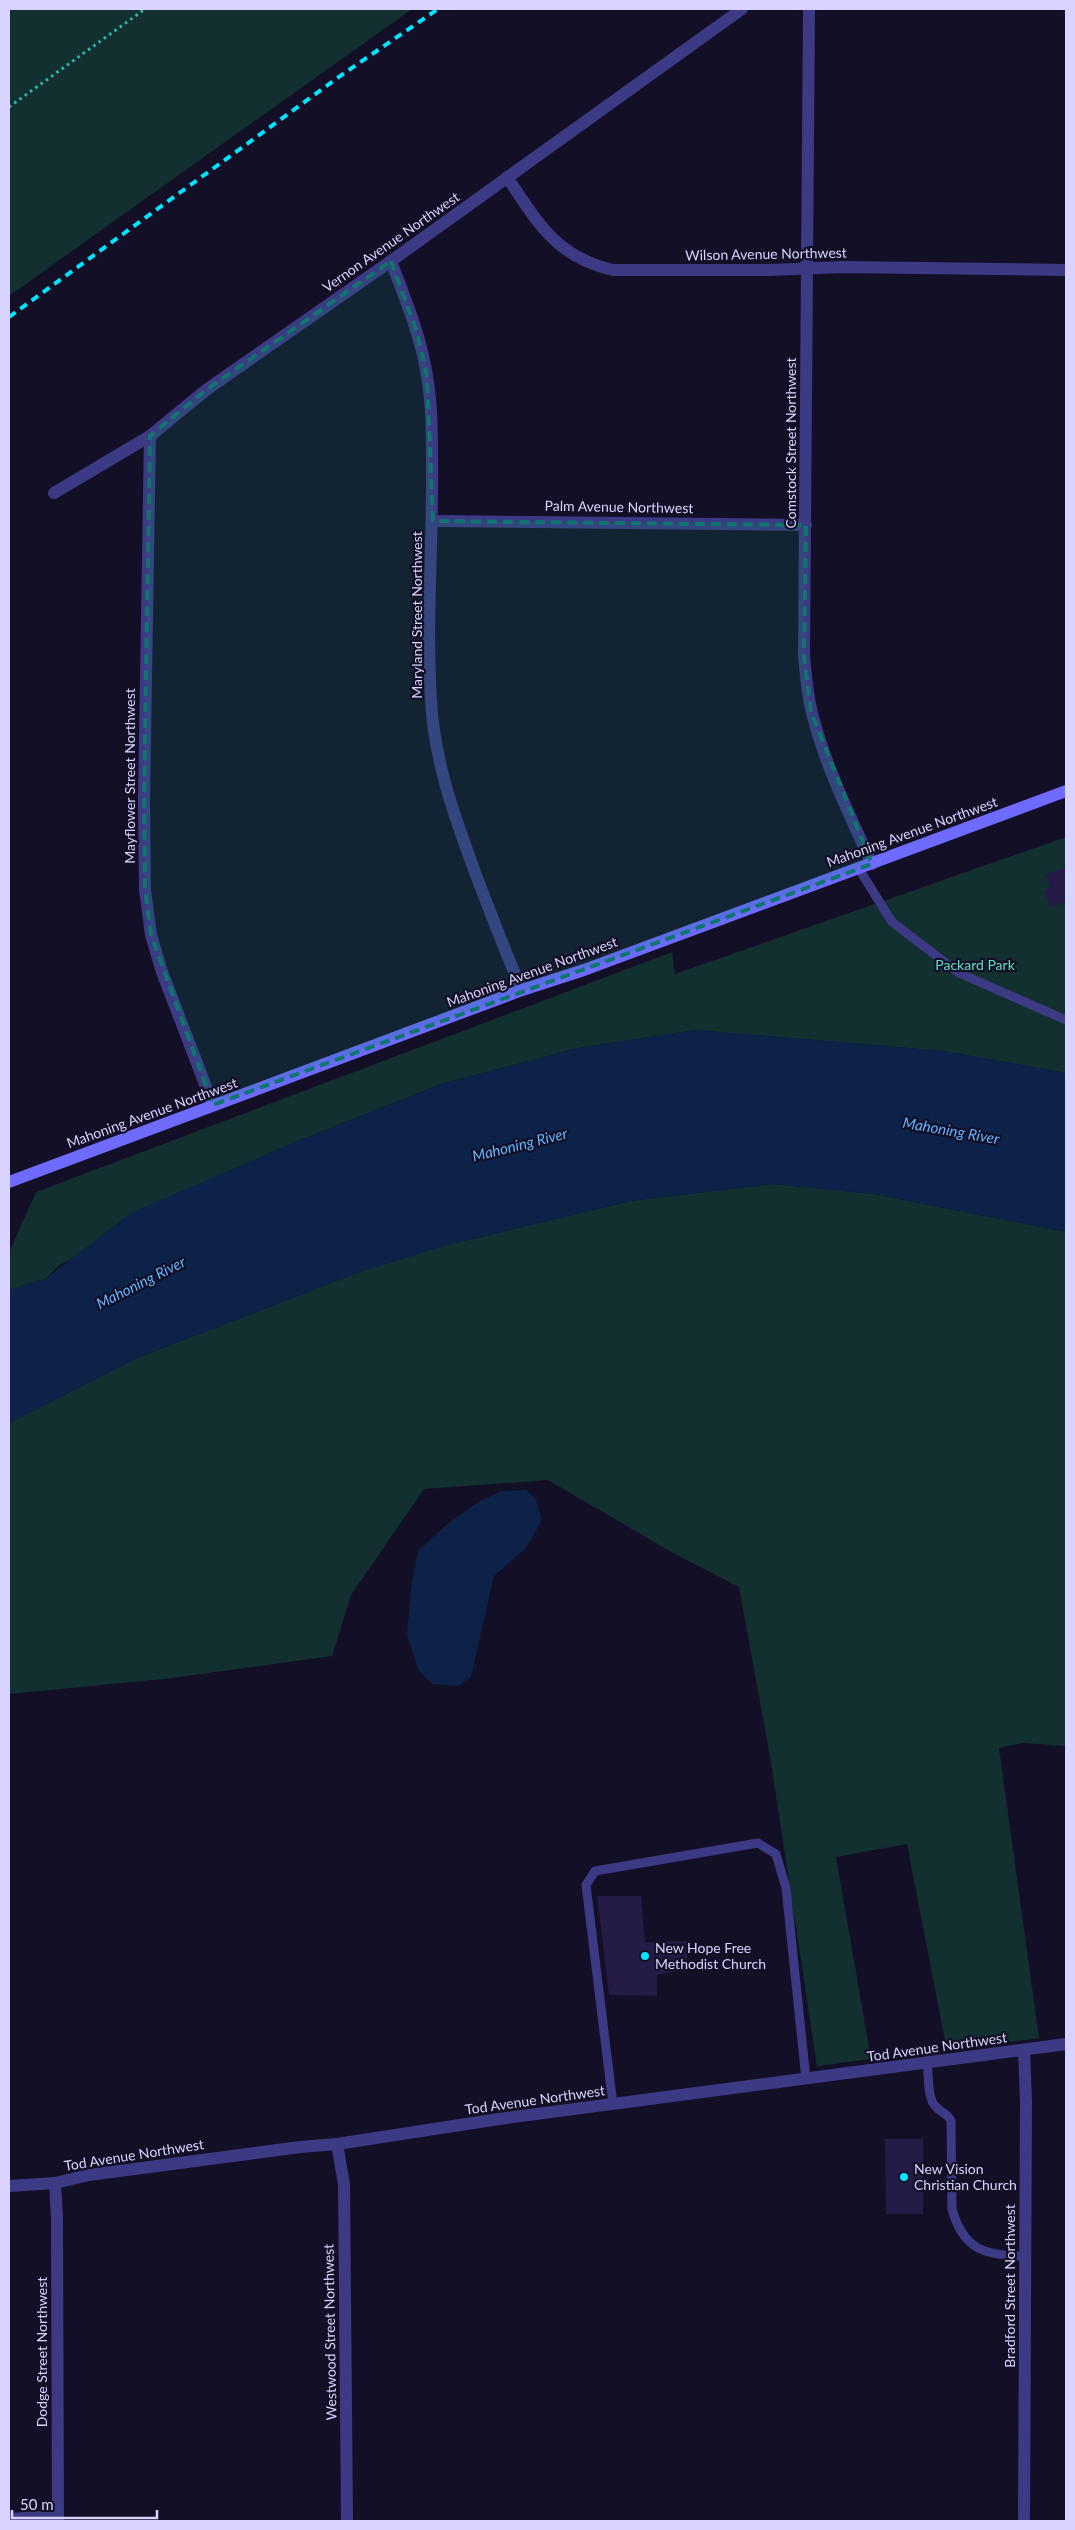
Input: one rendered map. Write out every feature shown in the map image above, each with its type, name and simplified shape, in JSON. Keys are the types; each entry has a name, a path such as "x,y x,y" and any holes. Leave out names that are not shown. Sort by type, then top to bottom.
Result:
{"main road":[{"name":"Mahoning Avenue Northwest","path":"9,1182 522,990 584,970 1066,791"}],"street":[{"name":"Vernon Avenue Northwest","path":"54,493 150,436 206,390 391,261 742,9"},
{"name":"Comstock Street Northwest","path":"809,9 809,268 804,656 812,712 849,814 872,864"},
{"name":"Wilson Avenue Northwest","path":"507,177 541,228 558,245 572,255 597,266 627,271 809,268 1066,270"},
{"name":"Maryland Street Northwest","path":"391,261 417,332 427,376 431,412 433,521 429,636 431,702 438,753 451,806 506,953 522,990"},
{"name":"Mayflower Street Northwest","path":"150,436 144,800 145,890 151,935 162,972 212,1105"},
{"name":"Palm Avenue Northwest","path":"433,521 806,525"},
{"name":"Tod Avenue Northwest","path":"9,2186 54,2183 89,2175 300,2147 337,2144 499,2119 1066,2044"},
{"name":"Bradford Street Northwest","path":"1024,2050 1024,2521"},
{"name":"Westwood Street Northwest","path":"337,2144 344,2184 347,2521"},
{"name":"Dodge Street Northwest","path":"54,2183 57,2228 58,2518"},
{"path":"9,2519 58,2518"}],"lane":[{"path":"859,869 892,922 959,973 1066,1020"},
{"path":"613,2105 586,1885 595,1871 758,1843 776,1854 786,1888 806,2079"},
{"path":"927,2063 931,2099 935,2107 948,2116 951,2121 952,2209 955,2220 965,2238 980,2250 1000,2256 1025,2256"}],"path":[{"path":"9,107 145,9"}],"highlighted area":[{"path":"391,261 417,332 427,376 433,521 806,525 804,656 811,712 872,864 213,1105 151,935 145,890 144,800 150,436 206,390"}],"green space":[{"path":"9,9 412,9 9,296"},
{"name":"Packard Park","path":"1066,837 1066,1073 943,1051 696,1030 578,1048 441,1084 290,1144 60,1265 45,1279 9,1290 9,1252 36,1192 672,952 675,974"},
{"path":"773,1184 874,1194 1066,1232 1066,1746 1023,1743 999,1748 1039,2038 947,2051 907,1844 836,1857 871,2059 817,2066 771,1762 739,1587 673,1553 548,1480 424,1489 351,1595 332,1656 164,1679 9,1694 9,1423 137,1358 359,1272 443,1246 630,1201"}],"water":[{"name":"Mahoning River","path":"696,1030 943,1051 1066,1073 1066,1232 874,1194 773,1184 630,1201 443,1246 359,1272 137,1358 9,1423 9,1290 45,1279 131,1213 290,1144 441,1084 578,1048"},
{"path":"526,1490 536,1499 542,1520 526,1548 494,1576 471,1677 458,1686 432,1684 419,1671 407,1635 411,1588 418,1551 446,1525 478,1502 501,1491"}],"building":[{"path":"1066,867 1066,901 1051,908 1044,892 1050,887 1045,875"},
{"name":"New Hope Free Methodist Church","path":"597,1896 641,1896 645,1942 687,1941 687,1969 657,1975 657,1996 609,1995"},
{"name":"New Vision Christian Church","path":"885,2139 923,2139 923,2214 886,2214"}],"railway":[{"path":"9,317 343,74 438,9"}],"place":[{"name":"New Hope Free Methodist Church","path":"645,1956"},
{"name":"New Vision Christian Church","path":"904,2177"}]}
